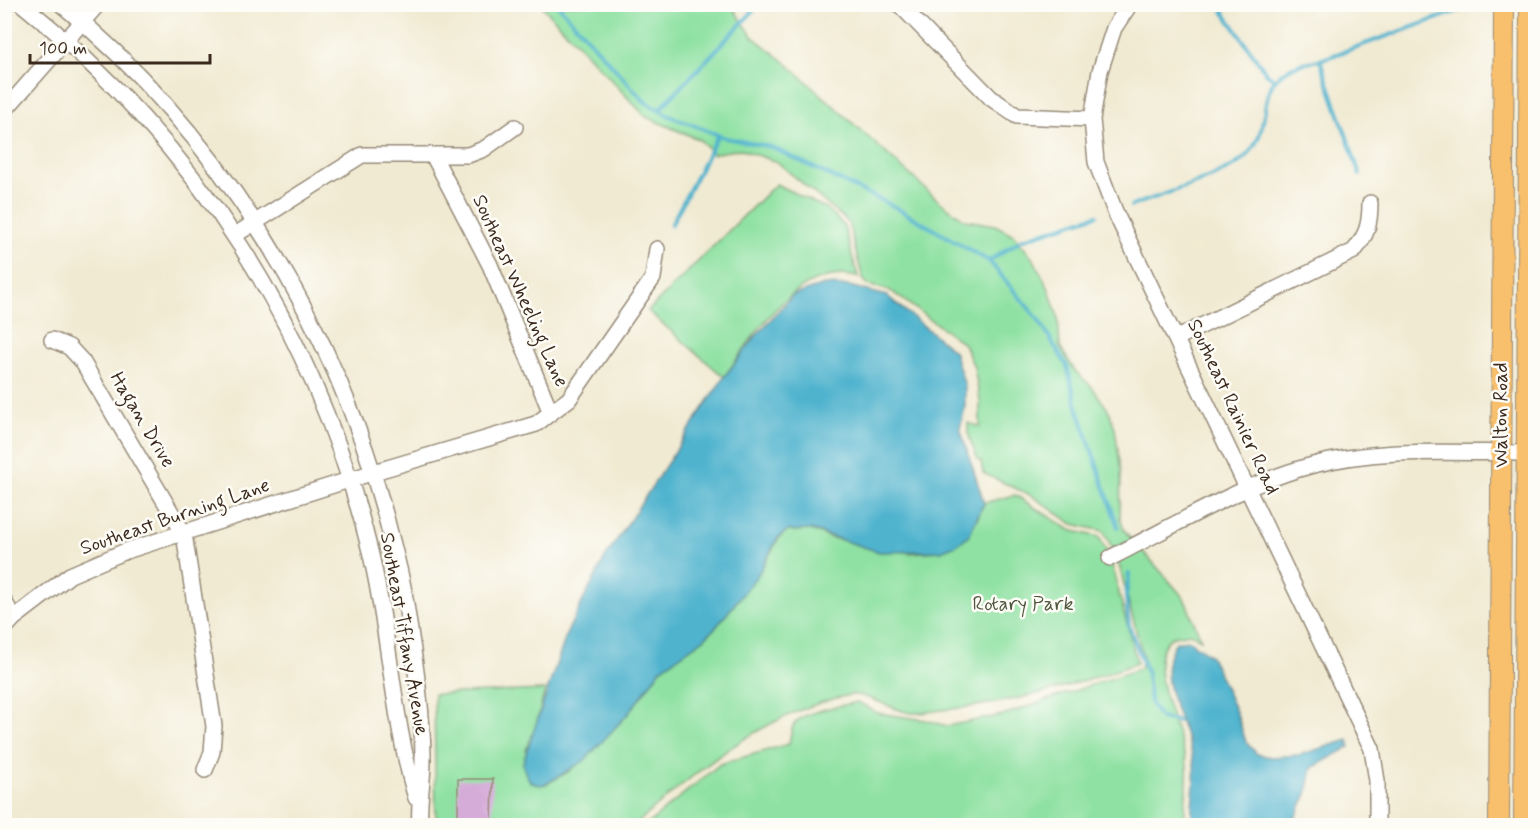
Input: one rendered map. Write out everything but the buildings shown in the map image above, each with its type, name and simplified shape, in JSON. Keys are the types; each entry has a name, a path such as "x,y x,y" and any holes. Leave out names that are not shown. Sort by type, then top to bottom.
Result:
{"main road":[{"name":"Walton Road","path":"1498,825 1504,4"},
{"name":"Walton Road","path":"1524,825 1531,574 1527,453 1530,4"}],"street":[{"name":"Southeast Tiffany Avenue","path":"22,4 67,40 110,81 190,171 235,235 290,331 323,402 352,480 382,608 404,760 418,807 420,825"},
{"name":"Southeast Tiffany Avenue","path":"61,4 135,73 205,153 255,223 307,313 337,375 374,472 404,596 423,760 418,807"},
{"path":"4,111 98,4"},
{"path":"899,4 968,76 1017,116 1092,119"},
{"name":"Southeast Rainier Road","path":"1130,4 1114,28 1100,71 1092,119 1096,162 1116,214 1372,749 1377,781 1377,825"},
{"path":"235,235 362,155 468,155 484,149 515,127"},
{"name":"Southeast Wheeling Lane","path":"433,155 489,265 551,413"},
{"path":"1177,338 1354,251 1365,238 1370,223 1370,203"},
{"name":"Southeast Burning Lane","path":"9,623 70,575 126,551 374,472 536,424 569,399 653,278 657,249"},
{"name":"Hagan Drive","path":"52,340 69,347 82,361 184,534"},
{"path":"1110,558 1286,473 1341,460 1417,453 1527,453"},
{"path":"184,534 214,726 212,752 205,770"},
{"path":"4,602 9,623"}],"green space":[{"path":"541,5 731,5 753,37 784,61 940,202 965,220 995,225 1014,235 1034,260 1048,287 1058,317 1060,347 1075,371 1092,387 1109,411 1115,429 1121,471 1120,518 1124,530 1132,540 1113,549 1103,531 1073,524 1032,496 983,473 981,462 978,460 968,433 968,423 980,427 980,401 974,367 964,344 891,291 868,285 863,279 848,222 777,162 739,149 713,154 700,140 646,117"},
{"path":"776,184 827,209 844,226 858,277 835,276 815,281 796,291 763,323 724,377 648,311"},
{"name":"Rotary Park","path":"1015,495 1070,530 1099,537 1110,558 1137,663 1041,693 922,713 896,709 856,695 818,703 761,729 734,746 683,784 634,826 436,825 434,694 545,690 536,726 526,750 546,784 570,771 628,714 661,669 704,639 717,626 757,576 779,538 787,531 811,530 831,538 910,553 941,551 977,520 984,503"},
{"path":"1141,549 1184,598 1201,639 1190,633 1174,636 1164,646 1160,661 1165,698 1187,766 1185,825 645,826 720,764 789,744 793,726 804,716 812,713 858,702 877,713 926,720 947,726 1003,715 1139,669 1144,661 1118,561"}],"water":[{"path":"824,285 849,286 887,296 954,351 965,386 965,407 960,428 984,503 969,535 958,544 941,551 879,552 811,530 787,531 778,538 757,576 717,626 704,639 661,669 628,714 584,761 546,784 532,782 525,772 523,762 568,630 605,558 724,377 755,337 793,295"},
{"path":"1188,640 1211,656 1237,714 1246,742 1257,754 1271,757 1299,755 1348,740 1350,747 1312,768 1307,794 1292,825 1192,825 1194,765 1169,688 1167,672 1169,657 1176,642"}],"waterway":[{"path":"557,4 644,101 665,114 726,138 771,147 893,206 989,261 1038,319 1067,366 1077,407 1118,527"},
{"path":"659,110 760,4"},
{"path":"1218,4 1266,73 1274,79"},
{"path":"1131,206 1206,179 1242,160 1254,146 1261,130 1266,101 1279,75 1295,66 1320,60 1469,7"},
{"path":"1320,60 1360,175"},
{"path":"671,225 718,135"},
{"path":"989,261 1021,240 1097,215"},
{"path":"1129,574 1126,596 1129,626 1147,673 1150,702 1160,718 1178,721"}]}
